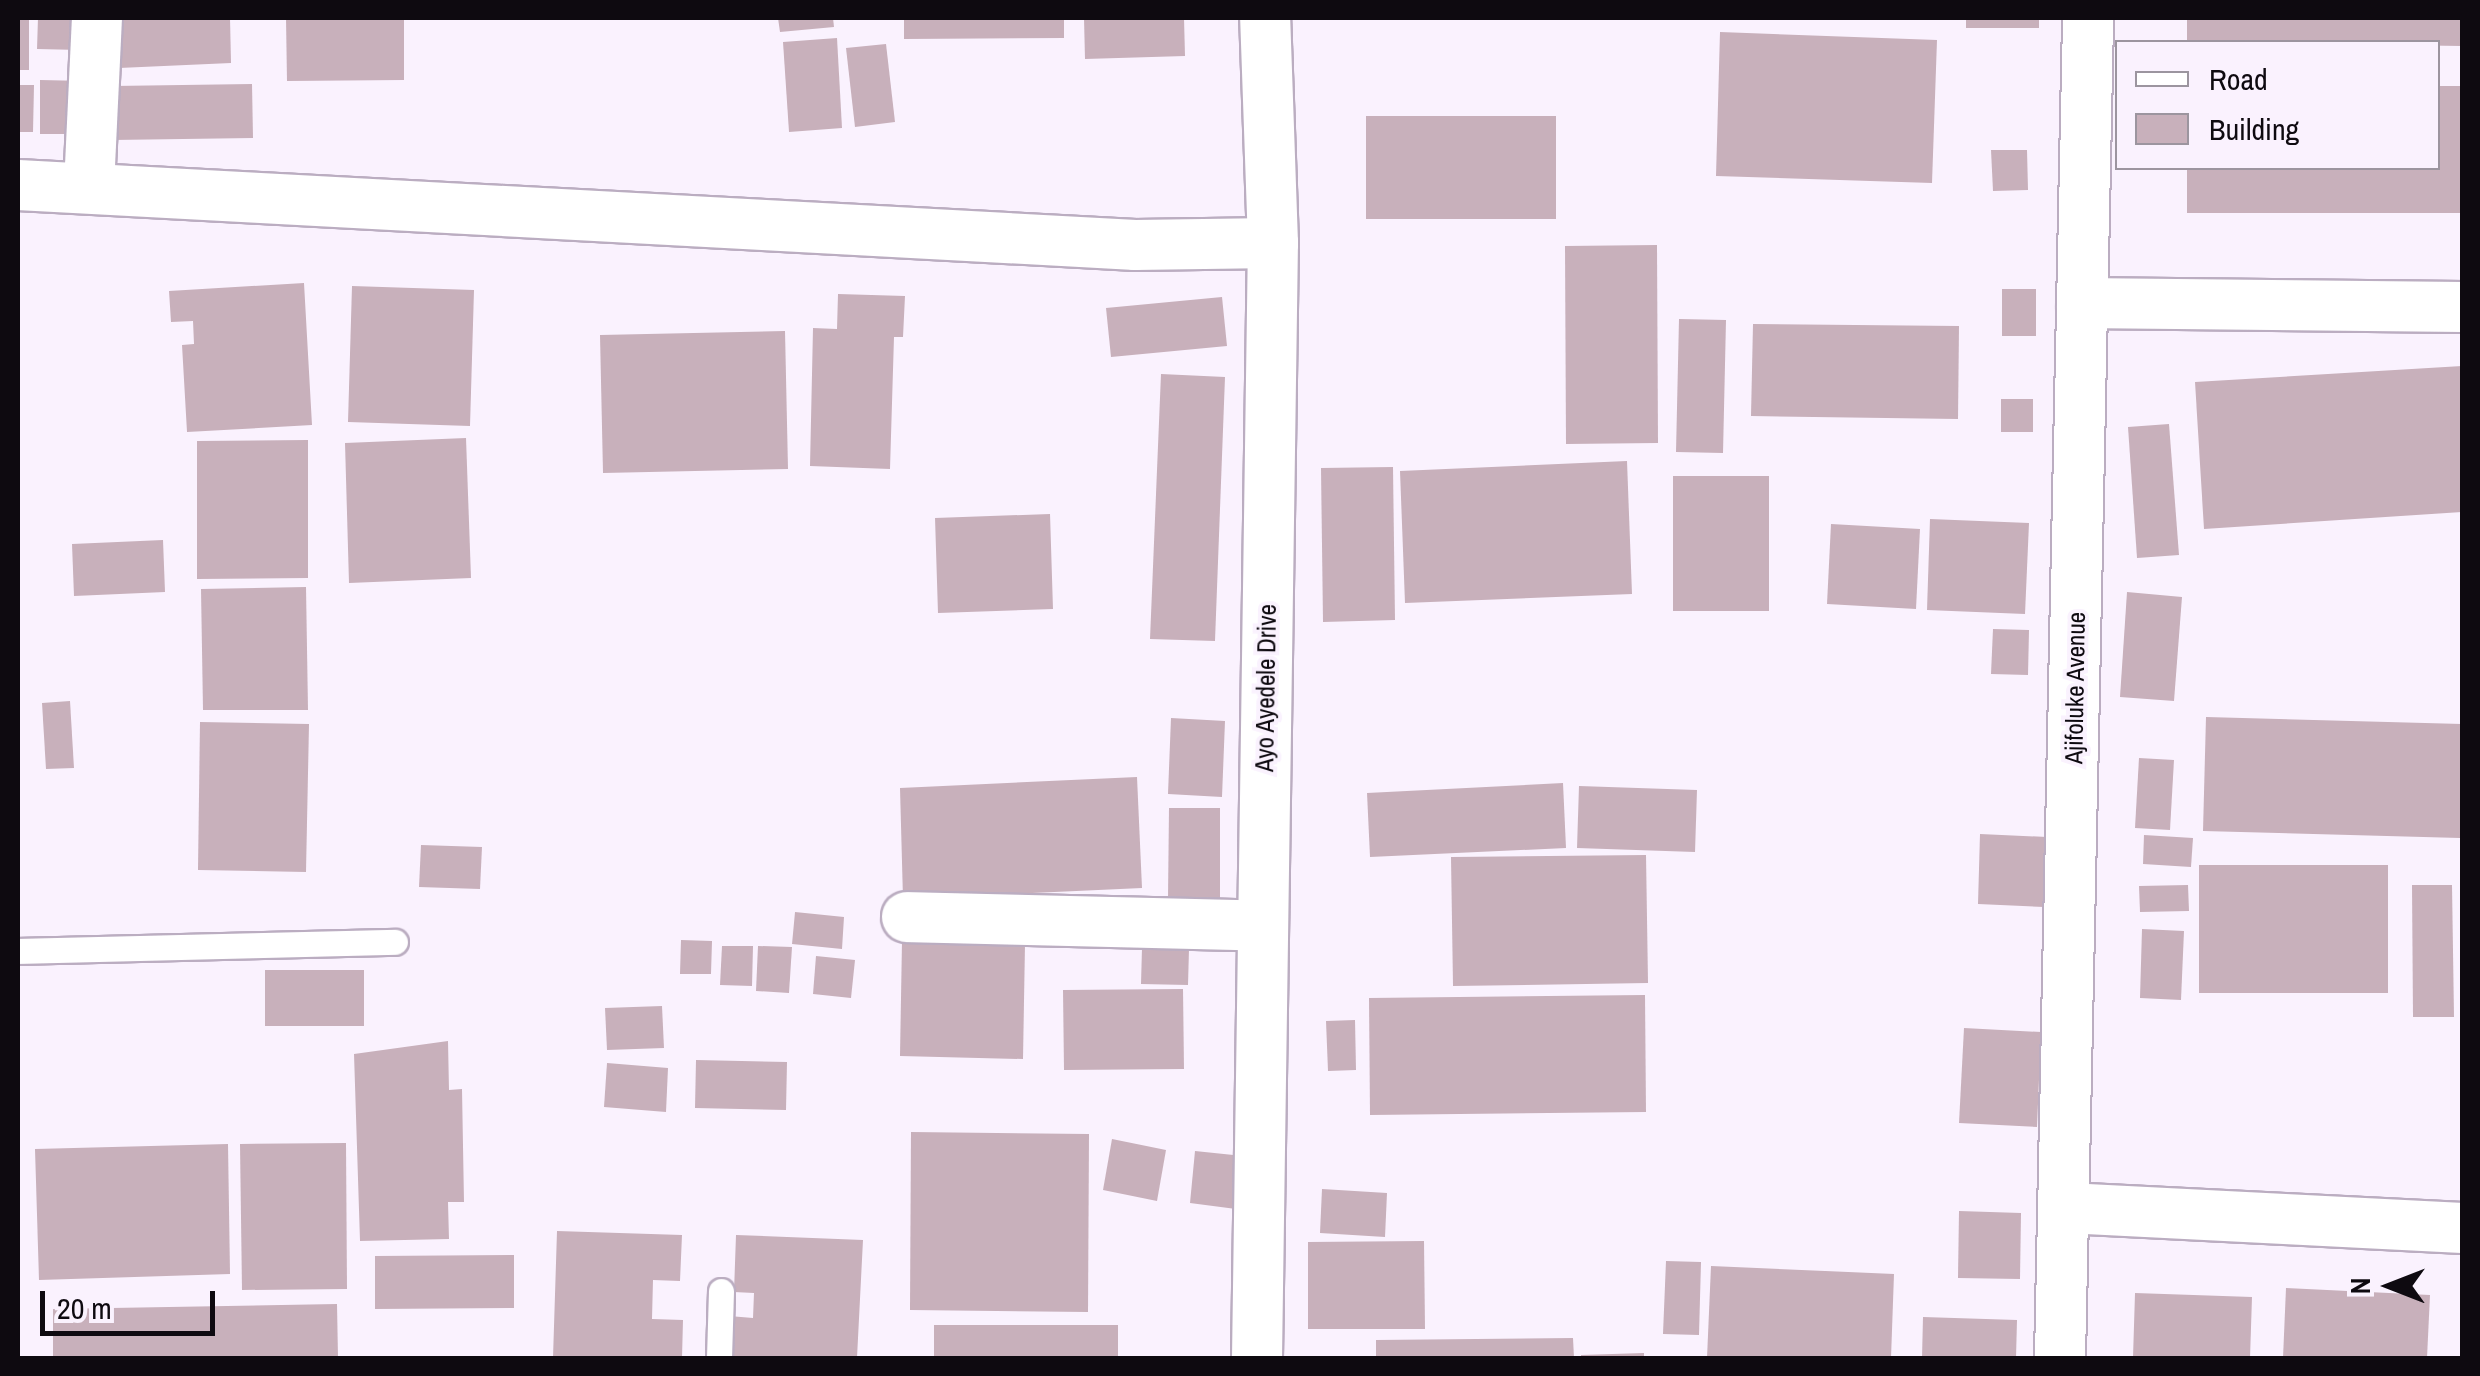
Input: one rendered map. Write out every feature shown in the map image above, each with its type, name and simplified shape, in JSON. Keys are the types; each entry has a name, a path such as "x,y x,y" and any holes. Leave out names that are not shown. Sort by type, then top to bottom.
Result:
{"street":[{"path":"89,187 96,18"},
{"name":"Ayo Ayedele Drive","path":"1257,1358 1273,243 1265,18"},
{"name":"Ajifoluke Avenue","path":"2060,1358 2088,18"},
{"path":"18,185 1136,245 1273,243"},
{"path":"2082,303 2462,306"},
{"path":"907,918 1263,926"},
{"path":"2066,1208 2462,1228"}],"lane":[{"path":"18,951 395,942"},
{"path":"719,1358 721,1291"}],"building":[{"path":"18,18 29,18 29,70 18,70"},
{"path":"38,18 81,18 80,50 37,49"},
{"path":"117,18 230,18 231,63 119,68"},
{"path":"286,18 404,18 404,80 287,81"},
{"path":"778,18 833,18 834,27 780,32"},
{"path":"904,18 1064,18 1064,38 904,39"},
{"path":"1084,18 1184,18 1185,56 1085,59"},
{"path":"1966,18 2039,18 2039,28 1966,28"},
{"path":"2187,18 2462,18 2462,46 2440,46 2440,40 2187,40"},
{"path":"1720,32 1937,40 1932,183 1716,176"},
{"path":"837,38 842,128 789,132 783,42"},
{"path":"886,44 895,122 855,127 846,48"},
{"path":"40,80 86,81 86,134 40,134"},
{"path":"252,84 253,138 113,140 113,86"},
{"path":"18,85 34,85 33,132 18,132"},
{"path":"2440,86 2462,86 2462,213 2187,213 2187,170 2440,170"},
{"path":"1366,116 1556,116 1556,219 1366,219"},
{"path":"1991,150 2027,150 2028,190 1993,191"},
{"path":"1657,245 1658,443 1566,444 1565,246"},
{"path":"304,283 312,425 187,432 182,345 194,344 193,321 171,322 169,291"},
{"path":"352,286 474,290 470,426 348,422"},
{"path":"2002,289 2036,289 2036,336 2002,336"},
{"path":"838,294 905,296 903,337 894,337 890,469 810,466 813,328 837,329"},
{"path":"1222,297 1227,346 1111,357 1106,308"},
{"path":"1679,319 1726,320 1723,453 1676,452"},
{"path":"1753,324 1959,326 1958,419 1751,416"},
{"path":"785,331 788,469 603,473 600,335"},
{"path":"2462,366 2462,512 2204,529 2195,382"},
{"path":"1161,374 1225,377 1215,641 1150,639"},
{"path":"2001,399 2033,399 2033,432 2001,432"},
{"path":"2169,424 2179,555 2137,558 2128,427"},
{"path":"466,438 471,578 349,583 345,443"},
{"path":"308,440 308,578 197,579 197,441"},
{"path":"1627,461 1632,594 1405,603 1400,471"},
{"path":"1393,467 1395,620 1323,622 1321,468"},
{"path":"1673,476 1769,476 1769,611 1673,611"},
{"path":"1050,514 1053,609 938,613 935,518"},
{"path":"1930,519 2029,523 2025,614 1927,610"},
{"path":"1831,524 1920,529 1916,609 1827,604"},
{"path":"163,540 165,592 74,596 72,544"},
{"path":"306,587 308,710 203,710 201,589"},
{"path":"2127,592 2182,597 2174,701 2120,697"},
{"path":"1993,629 2029,630 2028,675 1991,674"},
{"path":"70,701 74,768 46,769 42,703"},
{"path":"2206,717 2462,724 2460,838 2203,831"},
{"path":"1171,718 1225,721 1222,797 1168,794"},
{"path":"200,722 309,724 306,872 198,870"},
{"path":"2139,758 2174,760 2170,830 2135,828"},
{"path":"1137,777 1142,888 903,899 900,788"},
{"path":"1563,783 1566,848 1370,857 1367,793"},
{"path":"1579,786 1697,790 1695,852 1577,848"},
{"path":"1169,808 1220,808 1220,899 1168,898"},
{"path":"1980,834 2047,837 2044,907 1978,904"},
{"path":"2144,835 2193,838 2191,867 2143,864"},
{"path":"421,845 482,847 480,889 419,887"},
{"path":"1646,855 1648,983 1453,986 1451,857"},
{"path":"2199,865 2388,865 2388,993 2199,993"},
{"path":"2188,885 2189,911 2140,912 2139,886"},
{"path":"2412,885 2452,885 2454,1017 2413,1017"},
{"path":"795,912 844,917 842,949 792,944"},
{"path":"2142,929 2184,931 2181,1000 2140,998"},
{"path":"681,940 712,941 711,974 680,974"},
{"path":"902,941 1025,944 1023,1059 900,1056"},
{"path":"722,946 753,946 752,986 720,985"},
{"path":"758,946 792,947 789,993 756,991"},
{"path":"1142,948 1189,949 1188,985 1141,984"},
{"path":"816,956 855,960 851,998 813,994"},
{"path":"265,970 364,970 364,1026 265,1026"},
{"path":"1183,989 1184,1069 1064,1070 1063,990"},
{"path":"1645,995 1646,1112 1370,1115 1369,998"},
{"path":"662,1006 664,1048 607,1050 605,1008"},
{"path":"1355,1020 1356,1070 1328,1071 1326,1021"},
{"path":"1964,1028 2041,1032 2037,1127 1959,1123"},
{"path":"448,1041 449,1090 462,1089 464,1202 448,1202 449,1239 360,1241 354,1054"},
{"path":"696,1060 787,1062 786,1110 695,1108"},
{"path":"607,1063 668,1068 666,1112 604,1107"},
{"path":"911,1132 1089,1134 1088,1312 910,1310"},
{"path":"1112,1139 1166,1150 1157,1201 1103,1190"},
{"path":"346,1143 347,1289 242,1290 240,1144"},
{"path":"228,1144 230,1274 39,1280 35,1149"},
{"path":"1195,1151 1243,1156 1236,1209 1190,1203"},
{"path":"1322,1189 1387,1193 1385,1237 1320,1233"},
{"path":"1959,1211 2021,1213 2020,1279 1958,1278"},
{"path":"557,1231 682,1235 680,1281 653,1280 652,1319 683,1320 682,1358 553,1358"},
{"path":"736,1235 863,1240 857,1358 727,1358 729,1316 753,1318 754,1293 734,1292"},
{"path":"1424,1241 1425,1329 1308,1329 1308,1242"},
{"path":"514,1255 514,1308 375,1309 375,1256"},
{"path":"1666,1261 1701,1262 1699,1335 1663,1334"},
{"path":"1711,1266 1894,1274 1891,1358 1707,1358"},
{"path":"2286,1288 2430,1295 2427,1358 2283,1358"},
{"path":"2135,1293 2252,1297 2250,1358 2133,1358"},
{"path":"337,1304 338,1358 53,1358 53,1309"},
{"path":"1923,1317 2017,1320 2016,1358 1922,1358"},
{"path":"934,1325 1118,1325 1118,1358 934,1358"},
{"path":"1573,1338 1574,1358 1376,1358 1376,1340"},
{"path":"1644,1353 1644,1358 1581,1358 1581,1355"}]}
